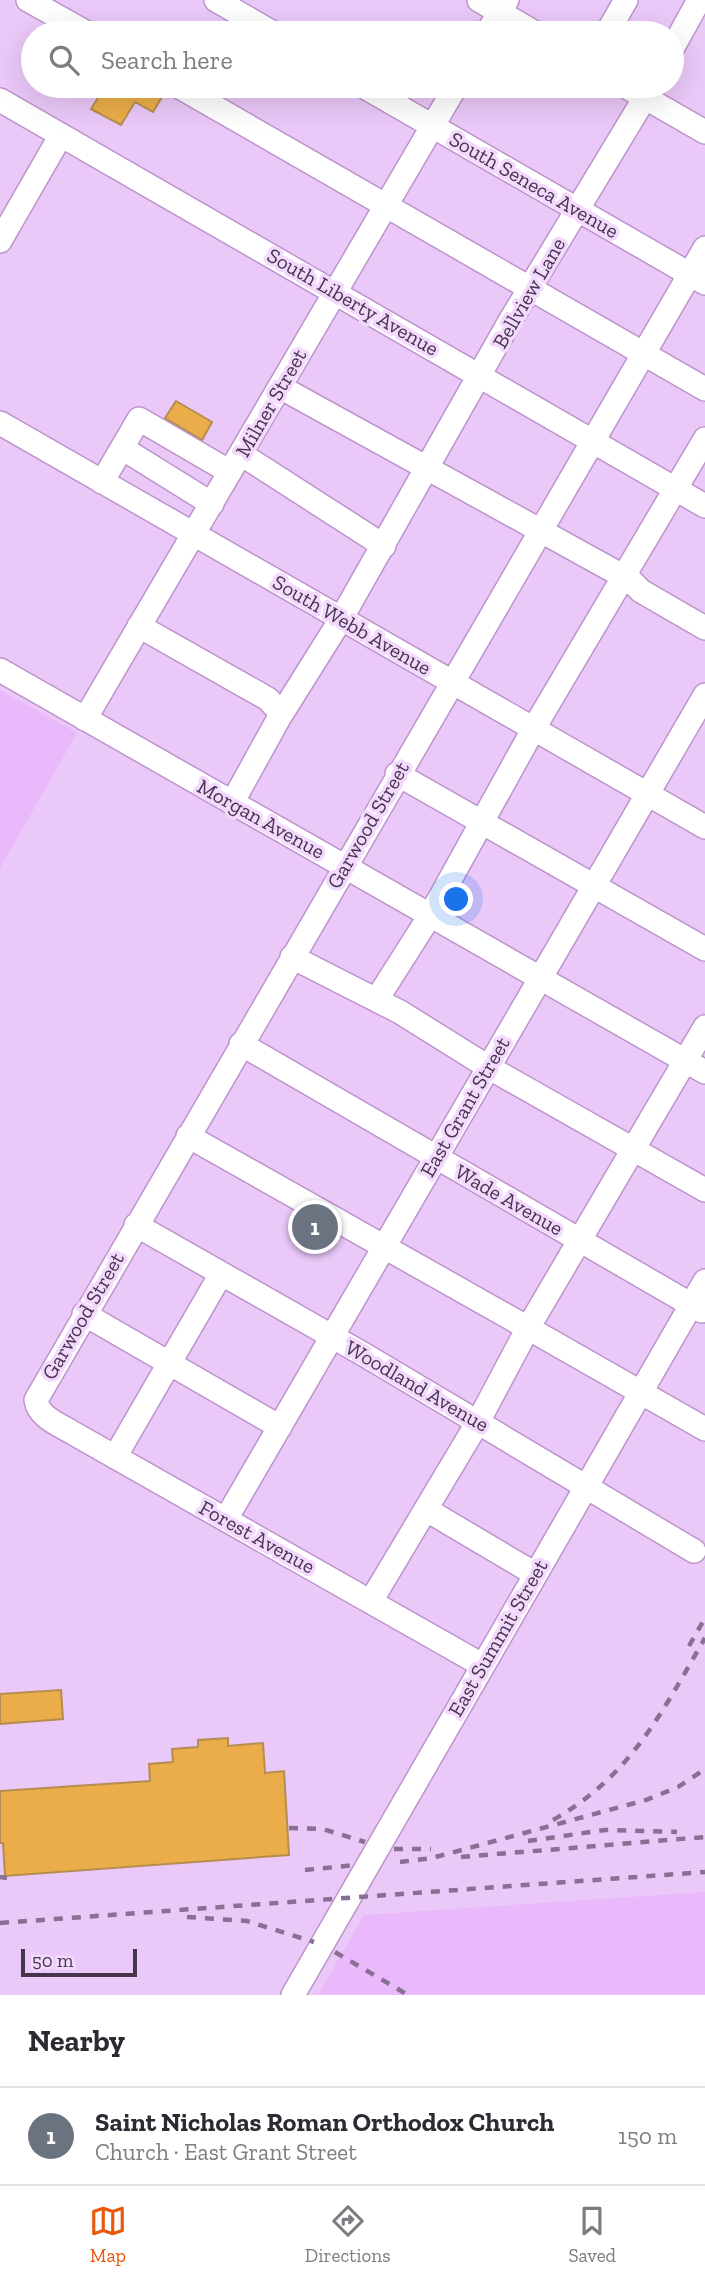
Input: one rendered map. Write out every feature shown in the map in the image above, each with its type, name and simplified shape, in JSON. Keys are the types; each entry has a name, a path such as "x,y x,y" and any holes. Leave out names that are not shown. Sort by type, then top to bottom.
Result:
{"street":[{"path":"29,0 66,21"},
{"path":"216,0 252,21"},
{"path":"479,0 503,6 521,21"},
{"path":"614,21 626,0"},
{"path":"684,27 699,0"},
{"path":"199,98 531,286 705,389"},
{"name":"South Seneca Avenue","path":"384,98 697,279"},
{"name":"Milner Street","path":"85,719 449,98"},
{"name":"Bellview Lane","path":"232,803 279,718 341,619 428,470 531,286 644,98"},
{"path":"657,98 705,132"},
{"name":"South Liberty Avenue","path":"0,100 705,506"},
{"path":"0,241 61,135"},
{"name":"Garwood Street","path":"37,1405 40,1389 592,440 643,353 697,279 705,248"},
{"path":"280,387 624,578 705,628"},
{"path":"102,482 139,419 236,463 384,546"},
{"name":"South Webb Avenue","path":"0,423 705,827"},
{"path":"377,999 431,914 534,728 705,439"},
{"path":"122,448 212,504"},
{"path":"139,626 268,699 278,710 279,718"},
{"name":"Morgan Avenue","path":"0,670 696,1066"},
{"name":"East Grant Street","path":"226,1520 705,695"},
{"path":"397,774 705,949"},
{"path":"292,957 377,999 488,1067 705,1190"},
{"path":"371,1601 427,1510 528,1328 634,1150 696,1066 705,1027"},
{"name":"Wade Avenue","path":"241,1044 698,1309"},
{"path":"188,1136 705,1429"},
{"name":"Woodland Avenue","path":"136,1225 586,1485 694,1551"},
{"path":"115,1457 221,1274"},
{"name":"East Summit Street","path":"293,1995 640,1392 698,1309 705,1281"},
{"path":"84,1314 279,1427"},
{"name":"Forest Avenue","path":"37,1405 44,1416 482,1665"},
{"path":"427,1510 535,1574"}],"shaded area":[{"path":"0,690 77,733 0,868"},
{"path":"705,1892 705,1995 318,1995 364,1915"}],"building":[{"path":"98,98 161,98 153,112 135,102 121,125 91,109"},
{"path":"176,401 212,422 202,440 165,418"},
{"path":"61,1690 63,1719 0,1724 0,1694"},
{"path":"228,1738 228,1746 263,1743 265,1773 284,1771 289,1855 5,1876 3,1843 0,1843 0,1791 150,1781 149,1764 173,1762 172,1749 198,1747 198,1740"}],"railway":[{"path":"689,1646 705,1618"},
{"path":"553,1820 580,1803 624,1763 659,1717 705,1638"},
{"path":"400,1862 432,1858 646,1800 678,1787 705,1769"},
{"path":"289,1828 323,1829 365,1842"},
{"path":"528,1841 605,1830 677,1832"},
{"path":"461,1857 705,1837"},
{"path":"394,1849 431,1849"},
{"path":"305,1870 356,1865"},
{"path":"0,1923 705,1872"},
{"path":"0,1877 7,1878"},
{"path":"187,1917 247,1921 314,1942"},
{"path":"335,1952 408,1995"}],"place":[{"name":"Saint Nicholas Roman Orthodox Church","path":"315,1227"}]}
